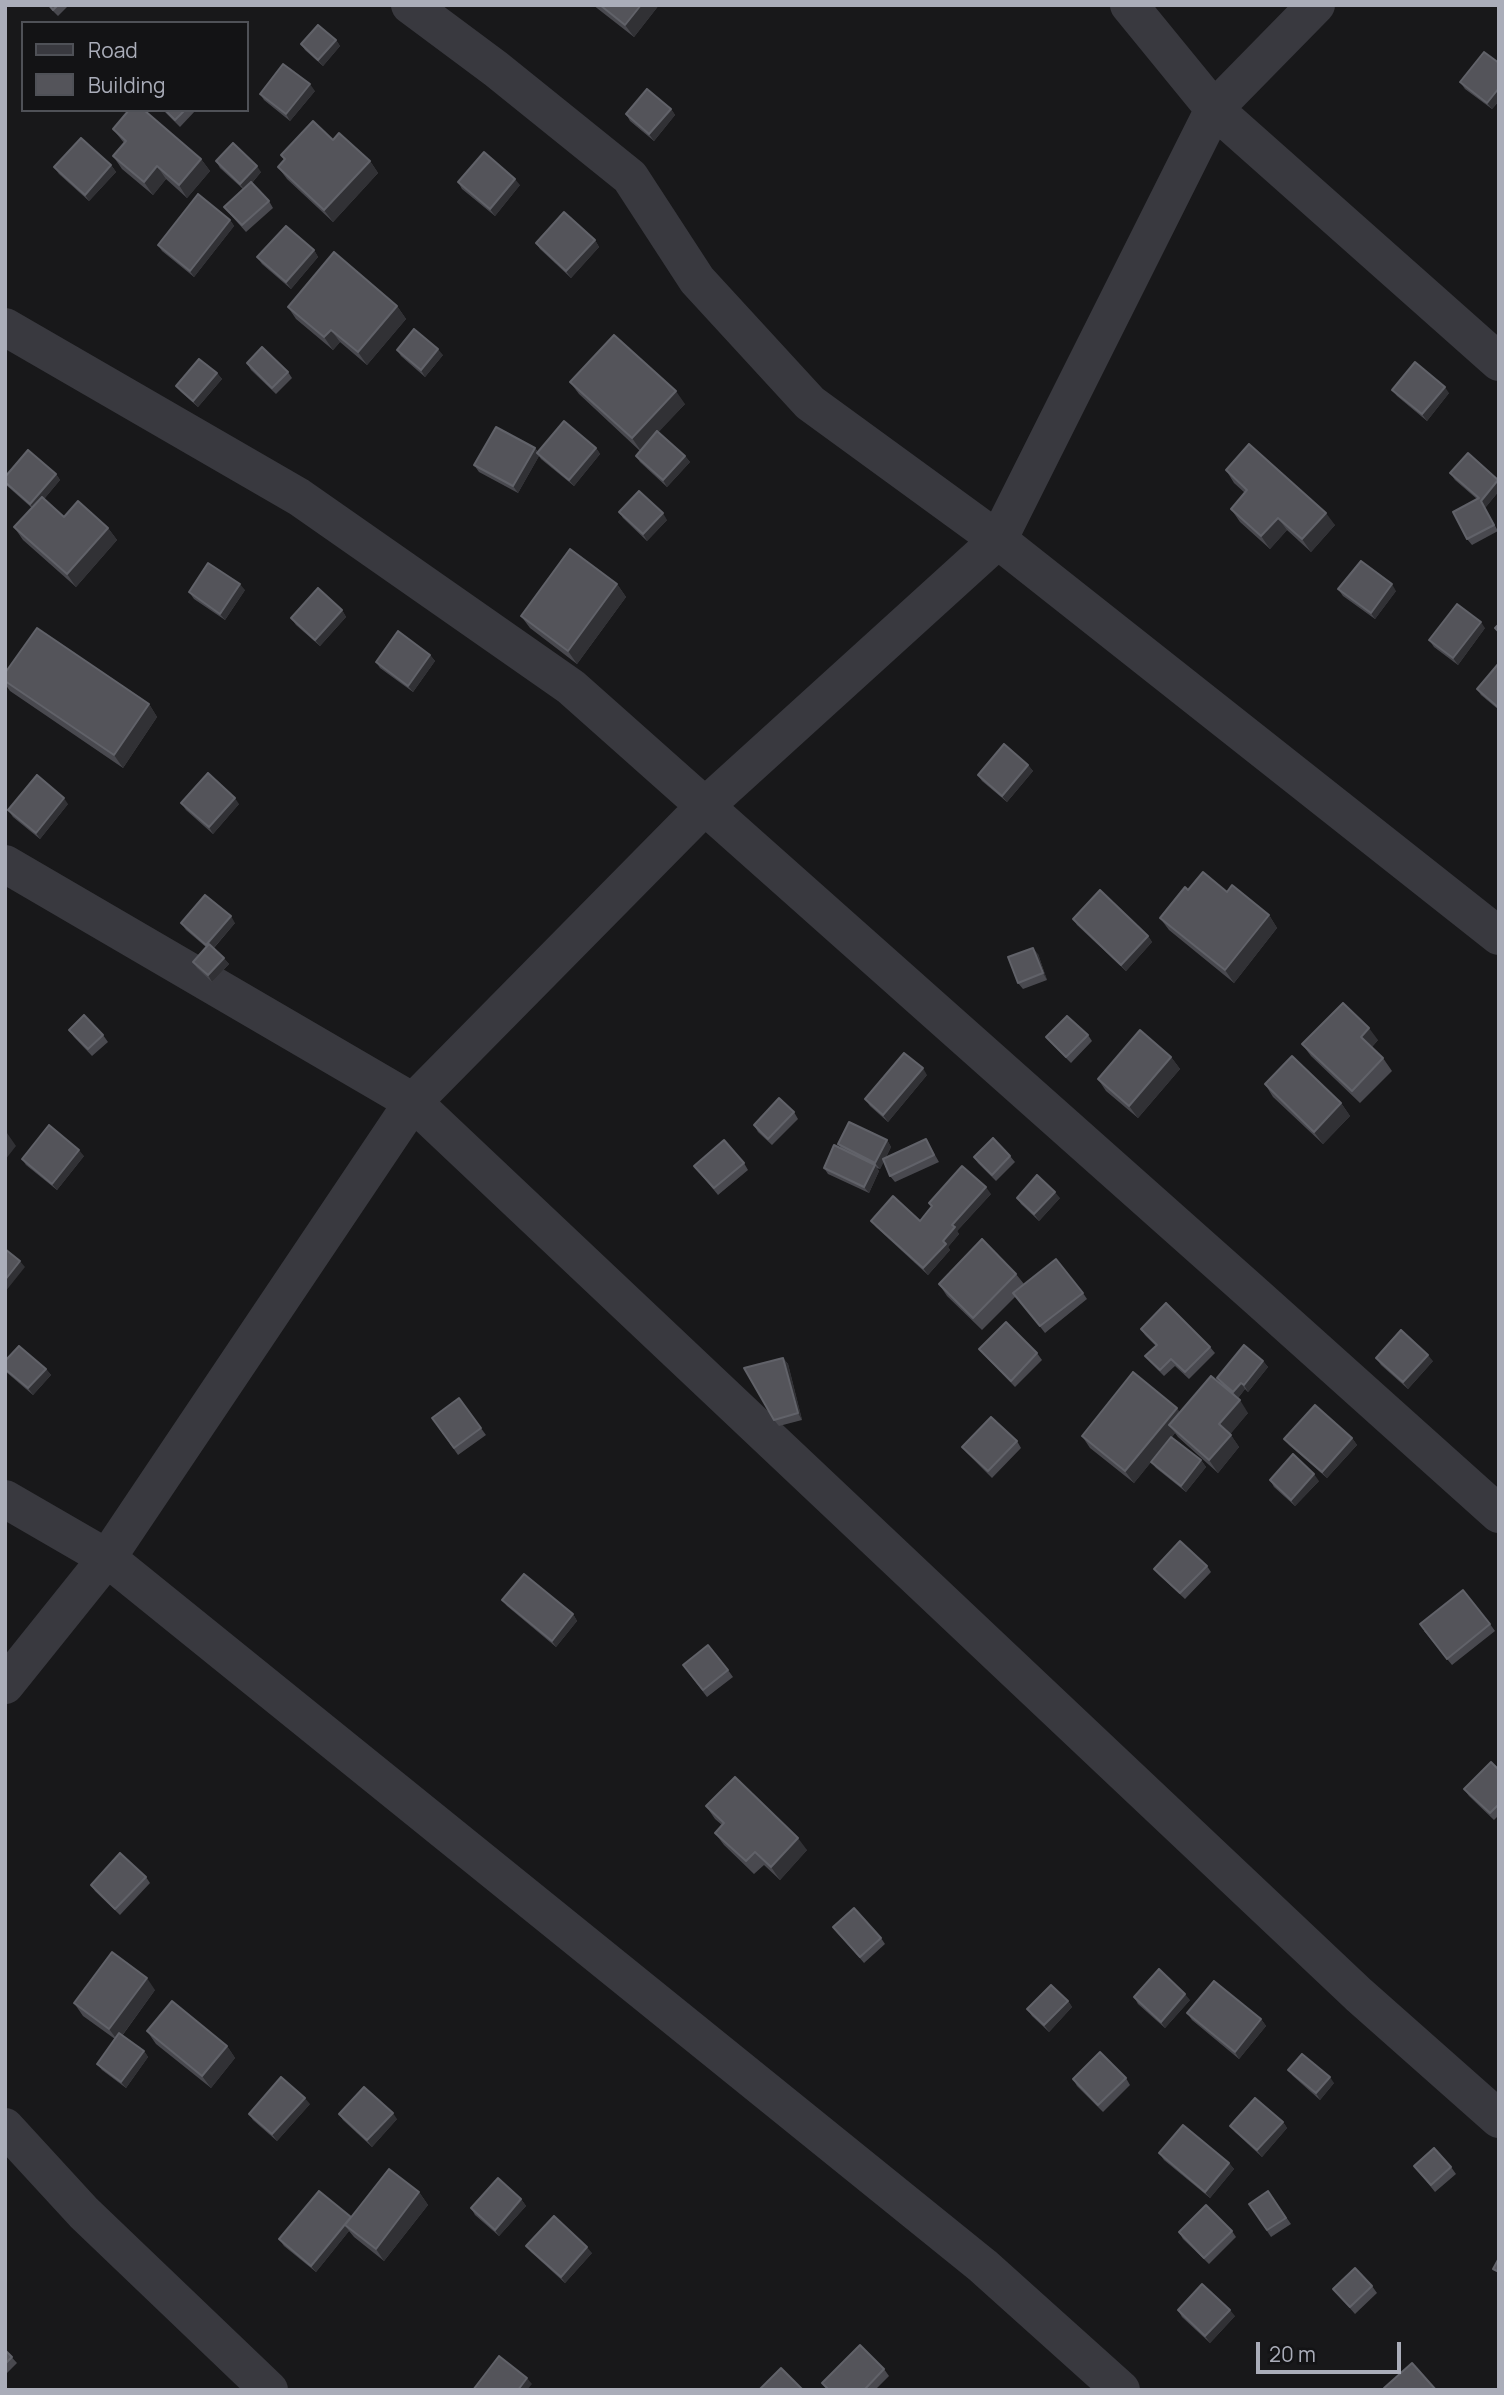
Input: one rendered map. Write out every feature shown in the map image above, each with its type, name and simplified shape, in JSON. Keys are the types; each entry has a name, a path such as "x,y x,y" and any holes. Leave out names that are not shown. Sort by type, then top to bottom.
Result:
{"street":[{"path":"410,5 496,69 630,177 697,280 810,403 999,540 1499,936"},
{"path":"1129,5 1214,109 1499,362"},
{"path":"5,1685 107,1558 414,1102 704,807 999,540 1214,109 1316,5"},
{"path":"5,327 299,497 571,687 1499,1514"},
{"path":"5,864 414,1102 1349,1986 1499,2119"},
{"path":"5,1499 107,1558 983,2266 1121,2390"},
{"path":"5,2127 84,2213 269,2390"}],"building":[{"path":"600,5 641,5 625,25"},
{"path":"318,25 336,40 318,60 301,44"},
{"path":"1484,52 1499,63 1499,88 1487,103 1460,82"},
{"path":"283,64 310,84 286,114 260,94"},
{"path":"647,89 671,109 649,134 626,114"},
{"path":"127,112 146,112 201,159 179,185 157,166 144,182 113,156 126,141 113,129"},
{"path":"167,112 183,112 175,120"},
{"path":"313,121 333,140 339,133 370,161 324,210 278,167 285,159 281,155"},
{"path":"81,138 111,165 85,195 54,167"},
{"path":"233,143 257,166 240,184 216,161"},
{"path":"484,152 515,179 490,209 458,182"},
{"path":"251,182 269,201 242,225 224,207"},
{"path":"198,194 230,220 190,271 158,245"},
{"path":"564,212 595,240 566,271 536,243"},
{"path":"286,226 314,250 286,282 257,257"},
{"path":"334,252 397,306 358,352 331,330 324,337 288,307"},
{"path":"414,329 438,349 421,370 397,350"},
{"path":"614,335 676,391 632,438 570,382"},
{"path":"262,347 288,372 272,388 247,363"},
{"path":"199,359 217,373 193,401 176,386"},
{"path":"1415,362 1445,387 1422,414 1392,390"},
{"path":"564,421 596,448 569,480 537,453"},
{"path":"496,427 535,448 513,486 474,465"},
{"path":"657,431 685,456 663,480 636,456"},
{"path":"1249,444 1326,513 1302,539 1278,518 1261,536 1231,509 1247,490 1226,470"},
{"path":"28,450 56,474 30,504 5,482 5,477"},
{"path":"1468,453 1498,480 1481,501 1494,525 1467,539 1453,512 1479,498 1450,473"},
{"path":"639,491 663,513 643,534 619,512"},
{"path":"42,497 64,517 78,501 108,528 67,574 14,527"},
{"path":"570,549 617,584 568,651 521,616"},
{"path":"1361,561 1392,584 1371,613 1338,589"},
{"path":"208,563 240,584 220,614 189,592"},
{"path":"318,588 342,610 315,640 291,618"},
{"path":"1457,604 1481,622 1453,658 1429,640"},
{"path":"37,628 149,704 114,755 5,681 5,673"},
{"path":"398,631 430,655 408,686 376,662"},
{"path":"1499,663 1499,708 1477,689"},
{"path":"1004,744 1028,765 1002,796 978,775"},
{"path":"208,773 235,798 209,827 181,803"},
{"path":"37,775 64,798 36,833 8,810"},
{"path":"1203,872 1227,892 1232,885 1269,915 1225,970 1160,918 1185,887 1188,890"},
{"path":"1100,890 1148,936 1121,965 1073,919"},
{"path":"205,895 231,916 206,945 181,923"},
{"path":"209,944 224,958 208,975 193,962"},
{"path":"1033,948 1043,973 1018,983 1008,957"},
{"path":"1343,1003 1369,1028 1361,1037 1383,1058 1352,1091 1302,1044"},
{"path":"84,1015 103,1035 88,1049 69,1030"},
{"path":"1067,1016 1088,1035 1066,1057 1046,1037"},
{"path":"1140,1030 1171,1057 1129,1106 1098,1079"},
{"path":"904,1053 923,1068 883,1115 865,1099"},
{"path":"1292,1056 1341,1103 1314,1132 1265,1084"},
{"path":"779,1098 794,1112 768,1139 754,1125"},
{"path":"849,1122 887,1140 875,1163 838,1144"},
{"path":"49,1125 79,1150 52,1184 22,1159"},
{"path":"993,1138 1010,1156 992,1175 974,1157"},
{"path":"926,1139 934,1155 890,1176 883,1159"},
{"path":"724,1140 744,1163 714,1188 694,1166"},
{"path":"834,1145 875,1165 864,1187 824,1168"},
{"path":"962,1166 986,1187 952,1225 955,1227 943,1241 946,1244 923,1268 871,1221 893,1196 920,1221 932,1206 929,1203"},
{"path":"1037,1175 1055,1192 1034,1214 1017,1198"},
{"path":"982,1239 1016,1274 973,1318 939,1284"},
{"path":"5,1249 20,1261 5,1280"},
{"path":"1056,1259 1083,1293 1040,1326 1013,1293"},
{"path":"1166,1303 1210,1347 1185,1372 1171,1359 1160,1370 1145,1356 1157,1345 1141,1329"},
{"path":"1006,1322 1037,1353 1011,1381 979,1349"},
{"path":"1401,1330 1428,1355 1403,1382 1376,1358"},
{"path":"1244,1345 1263,1361 1244,1385 1241,1383 1233,1392 1217,1378"},
{"path":"19,1346 46,1369 28,1388 5,1369 5,1361"},
{"path":"783,1358 798,1413 774,1420 744,1368"},
{"path":"1133,1372 1177,1408 1125,1471 1082,1436"},
{"path":"1211,1376 1240,1400 1219,1424 1231,1435 1209,1460 1169,1425"},
{"path":"459,1398 481,1428 454,1448 432,1418"},
{"path":"1315,1405 1352,1438 1322,1472 1284,1439"},
{"path":"991,1417 1017,1441 988,1471 962,1447"},
{"path":"1171,1437 1201,1460 1181,1486 1151,1462"},
{"path":"1293,1454 1314,1474 1291,1500 1270,1480"},
{"path":"1180,1541 1207,1566 1180,1593 1154,1569"},
{"path":"524,1574 573,1614 552,1641 502,1600"},
{"path":"1463,1590 1490,1624 1447,1659 1420,1624"},
{"path":"708,1645 728,1670 703,1690 683,1665"},
{"path":"1491,1762 1499,1770 1499,1804 1490,1813 1464,1789"},
{"path":"735,1777 798,1838 771,1867 755,1852 746,1861 715,1833 724,1823 706,1806"},
{"path":"120,1853 146,1877 115,1909 91,1885"},
{"path":"854,1908 881,1938 860,1957 833,1927"},
{"path":"112,1952 147,1978 109,2029 74,2003"},
{"path":"1159,1969 1185,1994 1161,2022 1134,1997"},
{"path":"1214,1981 1261,2019 1235,2052 1187,2013"},
{"path":"1051,1985 1068,2001 1044,2025 1027,2009"},
{"path":"172,2001 227,2046 202,2076 147,2031"},
{"path":"119,2033 144,2051 121,2082 97,2064"},
{"path":"1100,2052 1126,2078 1098,2105 1073,2079"},
{"path":"1302,2054 1330,2077 1316,2093 1288,2070"},
{"path":"281,2077 305,2098 272,2134 249,2114"},
{"path":"364,2087 393,2113 367,2140 339,2114"},
{"path":"1255,2098 1283,2122 1257,2150 1230,2126"},
{"path":"1183,2125 1229,2163 1205,2192 1159,2153"},
{"path":"1434,2148 1451,2167 1431,2185 1414,2166"},
{"path":"389,2169 419,2192 376,2249 345,2225"},
{"path":"498,2178 521,2199 495,2230 471,2208"},
{"path":"319,2191 351,2217 311,2266 279,2239"},
{"path":"1268,2191 1286,2218 1267,2230 1249,2204"},
{"path":"1206,2205 1232,2231 1204,2258 1179,2232"},
{"path":"554,2216 587,2247 561,2277 526,2246"},
{"path":"1499,2258 1499,2272 1493,2269"},
{"path":"1355,2268 1372,2286 1350,2307 1333,2289"},
{"path":"1202,2284 1230,2310 1205,2336 1178,2310"},
{"path":"860,2345 884,2369 864,2390 829,2390 822,2383"},
{"path":"5,2350 12,2357 5,2364"},
{"path":"499,2356 527,2378 518,2390 473,2390"},
{"path":"1412,2363 1436,2390 1385,2390 1384,2388"},
{"path":"781,2368 803,2390 759,2390"}]}
